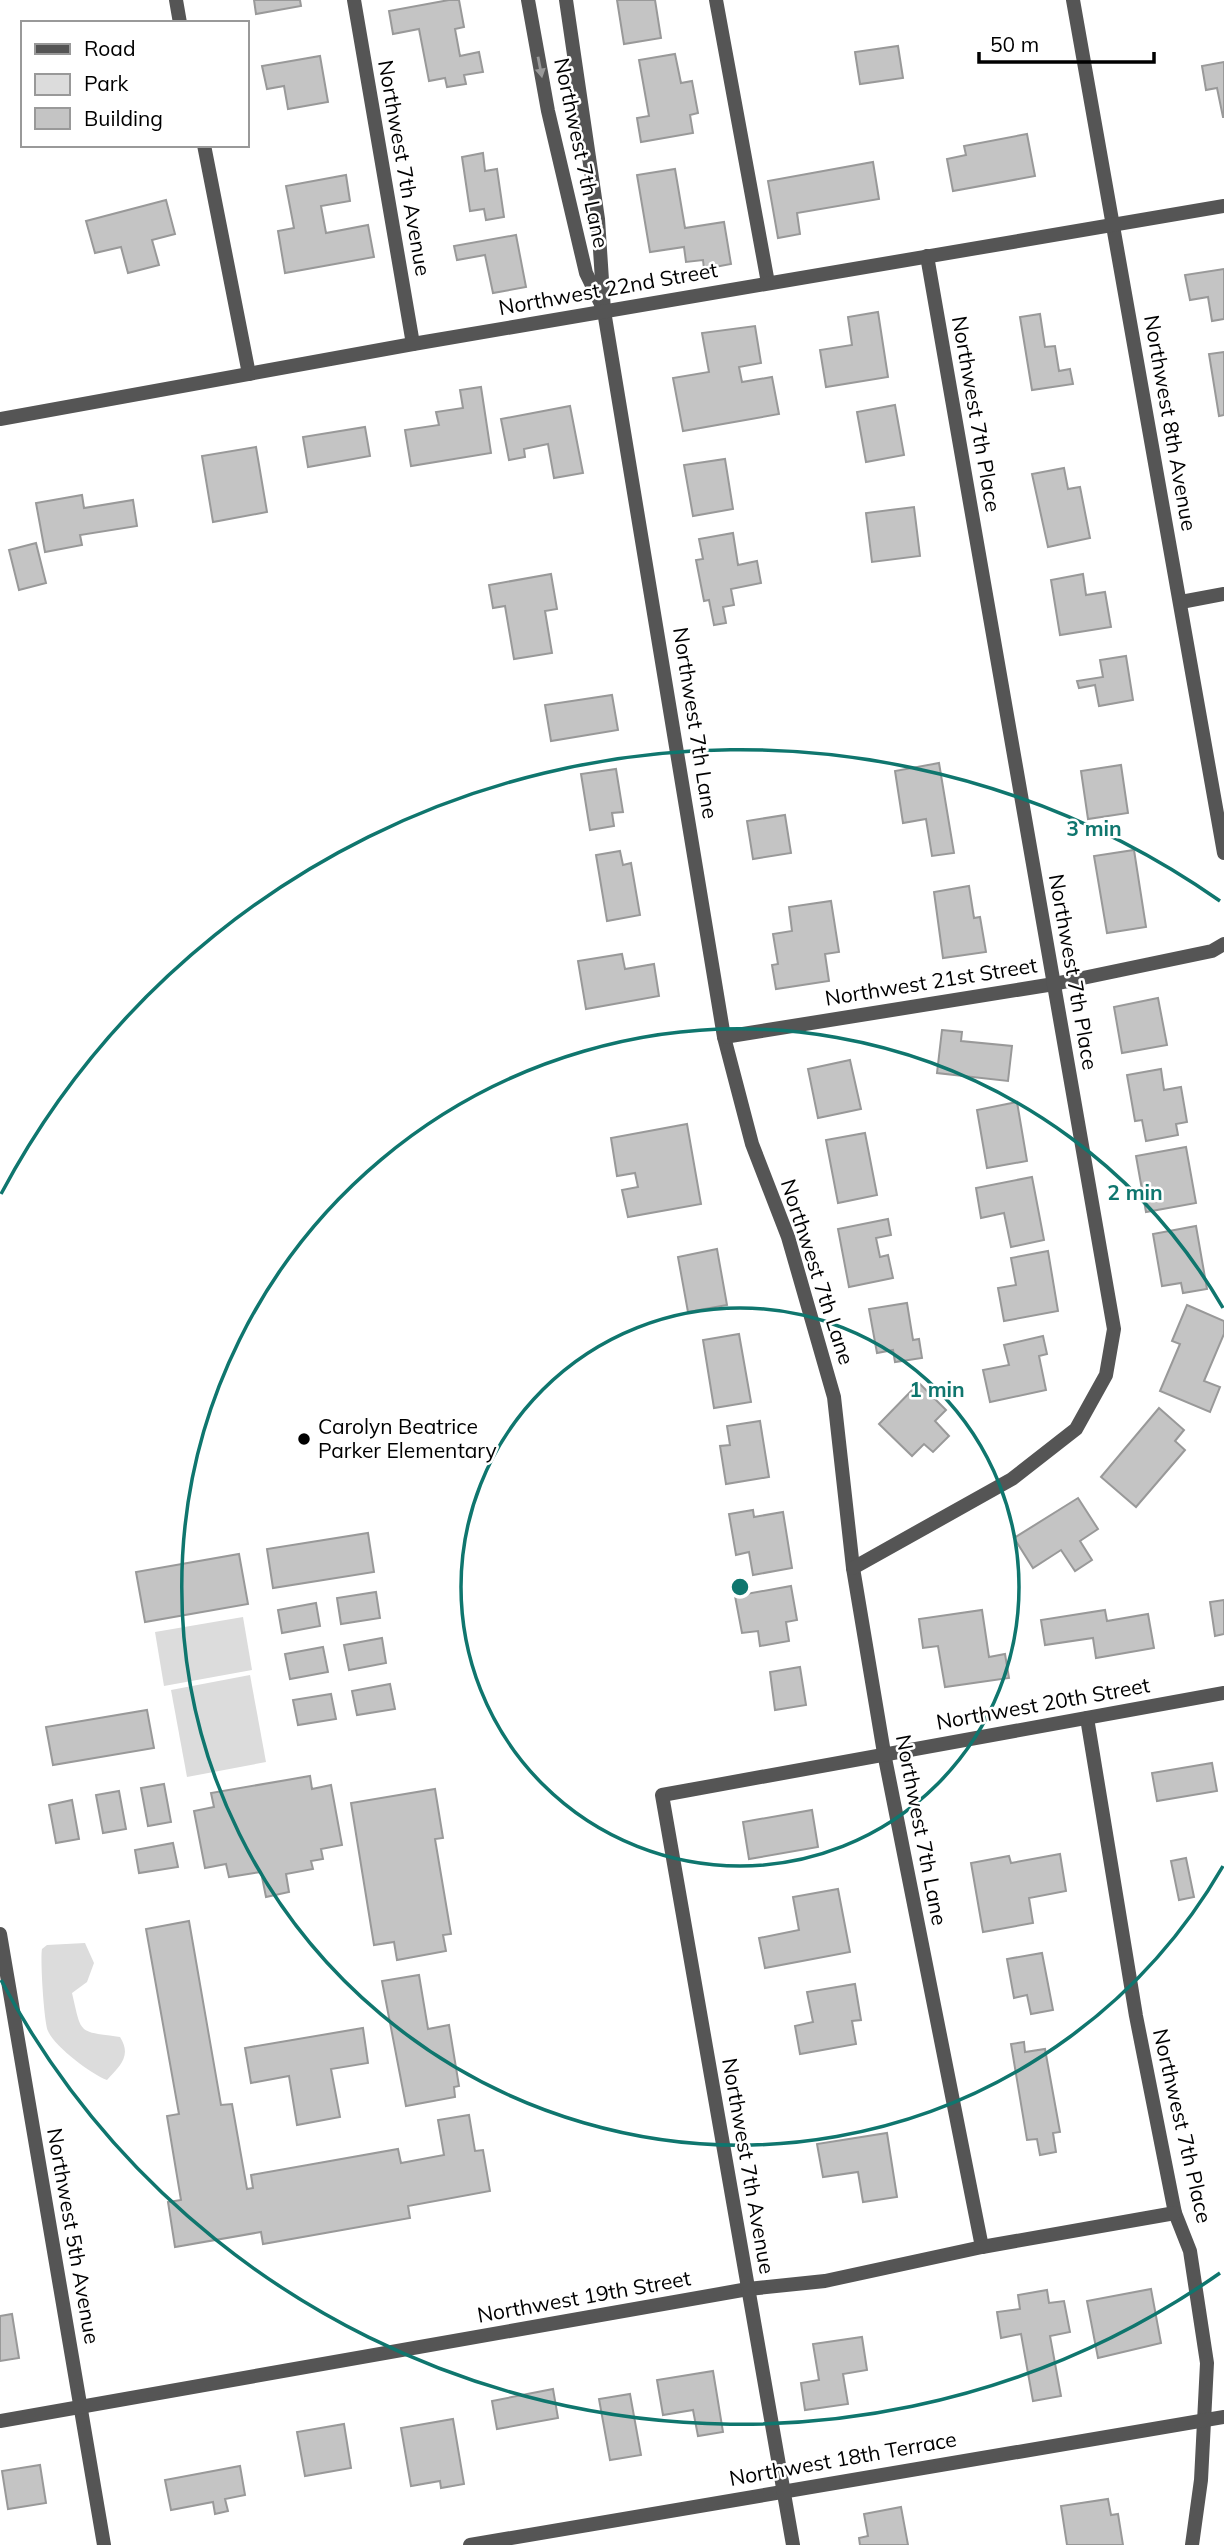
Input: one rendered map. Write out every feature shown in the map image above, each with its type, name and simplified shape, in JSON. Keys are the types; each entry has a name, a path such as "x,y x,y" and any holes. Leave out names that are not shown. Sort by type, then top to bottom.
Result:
{"street":[{"path":"176,0 180,21"},
{"name":"Northwest 7th Avenue","path":"354,0 413,344"},
{"name":"Northwest 7th Lane","path":"528,0 548,111 586,273 604,311"},
{"name":"Northwest 7th Lane","path":"566,0 598,219 604,311 724,1037 752,1144 788,1237 834,1397 853,1568 884,1753 982,2247"},
{"path":"716,0 768,283"},
{"name":"Northwest 8th Avenue","path":"1073,0 1224,853"},
{"path":"204,147 249,374"},
{"name":"Northwest 22nd Street","path":"0,419 413,344 1224,206"},
{"name":"Northwest 7th Place","path":"853,1568 1012,1479 1076,1429 1106,1375 1114,1329 927,256"},
{"path":"1181,602 1224,594"},
{"name":"Northwest 21st Street","path":"724,1037 1054,984 1212,951 1224,944"},
{"name":"Northwest 20th Street","path":"662,1795 1224,1693"},
{"name":"Northwest 7th Place","path":"1087,1718 1136,2016 1175,2213 1190,2251 1207,2363 1202,2480 1192,2545"},
{"name":"Northwest 7th Avenue","path":"662,1795 793,2545"},
{"name":"Northwest 5th Avenue","path":"0,1934 104,2545"},
{"name":"Northwest 19th Street","path":"0,2421 748,2289 825,2281 982,2247 1175,2213"},
{"name":"Northwest 18th Terrace","path":"470,2545 1224,2417"}],"green space":[{"path":"243,1617 252,1670 164,1686 155,1632"},
{"path":"250,1675 266,1762 187,1777 171,1690"},
{"path":"85,1943 94,1963 87,1982 72,1993 80,2024 89,2032 120,2037 125,2050 123,2060 107,2080 66,2052 52,2037 47,2026 42,1949 47,1945"}],"building":[{"path":"254,0 300,0 301,6 256,14"},
{"path":"459,0 464,27 455,29 460,56 479,52 483,72 464,75 466,84 447,87 445,78 429,81 419,29 393,34 389,11"},
{"path":"617,0 655,0 661,38 624,44"},
{"path":"898,46 903,78 860,84 855,52"},
{"path":"675,54 681,83 692,81 698,113 690,115 693,133 641,142 637,118 649,116 639,60"},
{"path":"320,56 328,102 288,109 284,86 267,89 262,66"},
{"path":"1224,62 1223,117 1217,88 1206,90 1202,66"},
{"path":"1027,134 1035,176 953,191 947,159 966,155 964,146"},
{"path":"483,153 485,171 497,169 504,217 486,220 484,209 470,211 462,157"},
{"path":"873,162 879,199 797,213 800,234 778,238 768,181"},
{"path":"675,169 685,228 724,222 731,264 704,269 703,260 686,262 684,247 650,252 637,175"},
{"path":"346,175 350,201 321,206 326,233 368,225 374,257 285,273 278,231 294,228 286,186"},
{"path":"166,200 175,234 152,240 159,265 128,273 121,247 95,253 86,221"},
{"path":"516,235 526,287 493,293 485,255 457,260 454,246"},
{"path":"1224,269 1224,319 1212,321 1208,297 1190,300 1185,275"},
{"path":"878,312 888,377 826,387 820,350 852,345 848,317"},
{"path":"1040,314 1045,347 1055,346 1059,371 1070,369 1073,384 1032,390 1020,317"},
{"path":"755,326 761,363 739,367 742,382 772,377 779,414 683,431 673,378 709,372 702,333"},
{"path":"1224,352 1224,415 1219,416 1209,354"},
{"path":"481,387 491,453 411,466 405,430 439,425 436,412 463,408 460,390"},
{"path":"895,405 904,455 866,462 857,412"},
{"path":"570,406 583,473 554,478 548,444 524,449 525,457 509,460 501,419"},
{"path":"365,427 370,456 308,467 303,437"},
{"path":"256,447 267,512 213,522 202,456"},
{"path":"725,459 733,509 693,516 684,465"},
{"path":"1064,468 1068,489 1080,487 1090,538 1048,547 1032,474"},
{"path":"82,495 84,508 133,500 137,526 80,535 82,545 45,552 36,503"},
{"path":"914,507 920,556 872,562 866,513"},
{"path":"733,533 738,565 757,561 761,583 731,589 734,605 723,607 726,623 714,625 709,600 704,601 696,560 703,559 699,539"},
{"path":"36,543 46,583 19,590 9,550"},
{"path":"551,574 557,609 545,611 552,653 514,659 505,606 493,608 489,585"},
{"path":"1083,574 1086,595 1105,592 1111,627 1060,635 1051,580"},
{"path":"1126,656 1133,700 1099,706 1095,685 1079,688 1077,681 1103,677 1100,660"},
{"path":"612,695 618,730 551,741 545,705"},
{"path":"939,763 954,853 932,856 926,819 903,823 895,771"},
{"path":"1121,765 1128,813 1088,819 1081,771"},
{"path":"616,769 623,812 612,813 614,826 590,830 581,774"},
{"path":"785,815 791,853 753,859 747,821"},
{"path":"1134,850 1146,927 1107,933 1094,856"},
{"path":"620,851 623,865 631,863 640,915 607,921 596,855"},
{"path":"969,886 974,918 980,917 986,952 943,958 934,892"},
{"path":"831,901 839,952 825,954 829,981 776,989 772,965 778,964 773,934 792,931 789,907"},
{"path":"622,954 625,969 654,964 659,996 586,1009 578,961"},
{"path":"1158,998 1167,1045 1122,1053 1114,1007"},
{"path":"942,1030 962,1032 961,1041 1012,1046 1008,1081 937,1073"},
{"path":"850,1060 861,1109 818,1118 808,1069"},
{"path":"1161,1069 1164,1090 1181,1087 1187,1122 1176,1124 1178,1135 1146,1141 1142,1120 1135,1121 1127,1075"},
{"path":"1017,1102 1027,1161 987,1168 977,1110"},
{"path":"687,1124 701,1204 628,1217 622,1190 638,1187 635,1173 617,1176 611,1138"},
{"path":"865,1133 877,1195 838,1203 826,1140"},
{"path":"1186,1147 1196,1203 1146,1212 1136,1156"},
{"path":"1032,1177 1044,1240 1011,1247 1004,1213 981,1218 976,1188"},
{"path":"888,1219 891,1235 876,1238 880,1257 888,1255 893,1278 849,1287 838,1229"},
{"path":"1196,1226 1207,1289 1183,1293 1181,1283 1162,1286 1153,1234"},
{"path":"717,1249 727,1305 688,1312 678,1257"},
{"path":"1048,1251 1058,1311 1004,1321 998,1288 1016,1285 1011,1258"},
{"path":"907,1303 913,1340 919,1339 922,1358 895,1362 893,1350 877,1353 869,1309"},
{"path":"1187,1305 1224,1321 1224,1334 1204,1381 1220,1387 1210,1412 1160,1391 1180,1344 1172,1341"},
{"path":"739,1334 751,1402 714,1408 703,1340"},
{"path":"1043,1336 1047,1354 1039,1356 1046,1390 990,1402 983,1370 1009,1365 1004,1345"},
{"path":"919,1383 946,1410 935,1421 949,1436 933,1452 924,1444 912,1456 879,1424"},
{"path":"1159,1408 1184,1430 1175,1441 1185,1450 1136,1507 1101,1477"},
{"path":"760,1421 769,1477 726,1484 720,1446 730,1445 727,1426"},
{"path":"1078,1498 1098,1529 1080,1541 1092,1560 1075,1571 1061,1550 1033,1568 1014,1538"},
{"path":"753,1510 754,1517 783,1512 792,1568 753,1575 749,1552 736,1555 729,1514"},
{"path":"368,1533 374,1572 273,1588 267,1549"},
{"path":"239,1554 248,1604 145,1622 136,1572"},
{"path":"791,1586 797,1620 786,1622 789,1641 760,1646 758,1631 742,1633 735,1596"},
{"path":"376,1592 380,1618 341,1624 337,1598"},
{"path":"1224,1600 1224,1634 1215,1636 1210,1602"},
{"path":"316,1603 320,1626 282,1633 278,1610"},
{"path":"982,1610 989,1657 1005,1654 1009,1678 945,1687 938,1646 923,1648 919,1619"},
{"path":"1105,1610 1107,1621 1148,1614 1154,1648 1096,1658 1093,1638 1045,1645 1041,1620"},
{"path":"382,1638 386,1663 349,1670 344,1645"},
{"path":"323,1647 328,1672 290,1679 285,1654"},
{"path":"800,1667 806,1705 775,1710 770,1672"},
{"path":"390,1684 395,1709 357,1715 352,1691"},
{"path":"331,1694 336,1719 298,1725 293,1700"},
{"path":"147,1710 154,1748 53,1765 46,1727"},
{"path":"1212,1763 1217,1791 1157,1801 1152,1773"},
{"path":"310,1776 312,1789 331,1785 342,1845 321,1849 323,1859 311,1861 313,1869 286,1874 289,1892 266,1897 261,1872 229,1877 226,1864 205,1868 194,1811 214,1807 211,1793"},
{"path":"164,1784 171,1822 148,1826 141,1788"},
{"path":"435,1789 443,1838 435,1839 451,1934 443,1935 446,1951 397,1960 394,1942 374,1945 351,1803"},
{"path":"119,1791 126,1829 103,1833 96,1795"},
{"path":"72,1800 79,1839 56,1843 49,1805"},
{"path":"812,1810 818,1847 749,1859 743,1822"},
{"path":"173,1843 178,1867 139,1873 135,1850"},
{"path":"1060,1854 1066,1891 1029,1898 1033,1923 983,1932 971,1863 1009,1856 1011,1863"},
{"path":"1186,1858 1194,1897 1179,1900 1171,1861"},
{"path":"838,1889 850,1952 765,1968 759,1938 799,1930 793,1897"},
{"path":"189,1921 221,2105 232,2104 247,2189 253,2188 251,2175 398,2149 401,2163 444,2155 438,2120 469,2115 475,2151 483,2150 490,2191 408,2206 410,2218 263,2244 261,2232 175,2247 168,2202 181,2200 167,2116 179,2114 146,1929"},
{"path":"1042,1953 1053,2010 1031,2014 1027,1995 1014,1998 1007,1959"},
{"path":"419,1975 428,2029 449,2025 459,2086 454,2087 455,2097 406,2106 382,1981"},
{"path":"855,1984 861,2020 852,2021 856,2044 800,2054 795,2026 813,2022 807,1992"},
{"path":"363,2028 368,2063 331,2069 340,2117 297,2125 289,2076 251,2083 245,2048"},
{"path":"1024,2042 1025,2052 1045,2049 1060,2132 1053,2133 1056,2152 1040,2155 1037,2139 1027,2140 1011,2044"},
{"path":"887,2133 897,2197 863,2202 858,2172 823,2177 817,2144"},
{"path":"1151,2289 1161,2343 1098,2358 1087,2301"},
{"path":"1047,2290 1049,2303 1064,2301 1070,2332 1050,2336 1061,2396 1033,2401 1021,2334 1001,2338 997,2312 1020,2309 1018,2295"},
{"path":"12,2314 19,2358 0,2361 0,2316"},
{"path":"862,2337 867,2370 843,2374 848,2404 805,2410 801,2383 819,2380 813,2344"},
{"path":"713,2371 723,2432 698,2436 693,2410 663,2415 657,2380"},
{"path":"553,2389 558,2418 497,2429 492,2401"},
{"path":"630,2394 641,2455 610,2460 599,2399"},
{"path":"453,2419 464,2484 441,2488 440,2481 411,2486 401,2428"},
{"path":"344,2424 351,2468 305,2476 297,2432"},
{"path":"40,2465 46,2503 8,2509 2,2471"},
{"path":"240,2466 245,2495 225,2499 228,2511 215,2514 213,2502 171,2510 165,2480"},
{"path":"1108,2499 1111,2515 1118,2514 1123,2545 1067,2545 1061,2506"},
{"path":"901,2507 908,2545 860,2545 859,2538 868,2536 864,2514"}],"place":[{"name":"Carolyn Beatrice Parker Elementary","path":"304,1439"}]}
